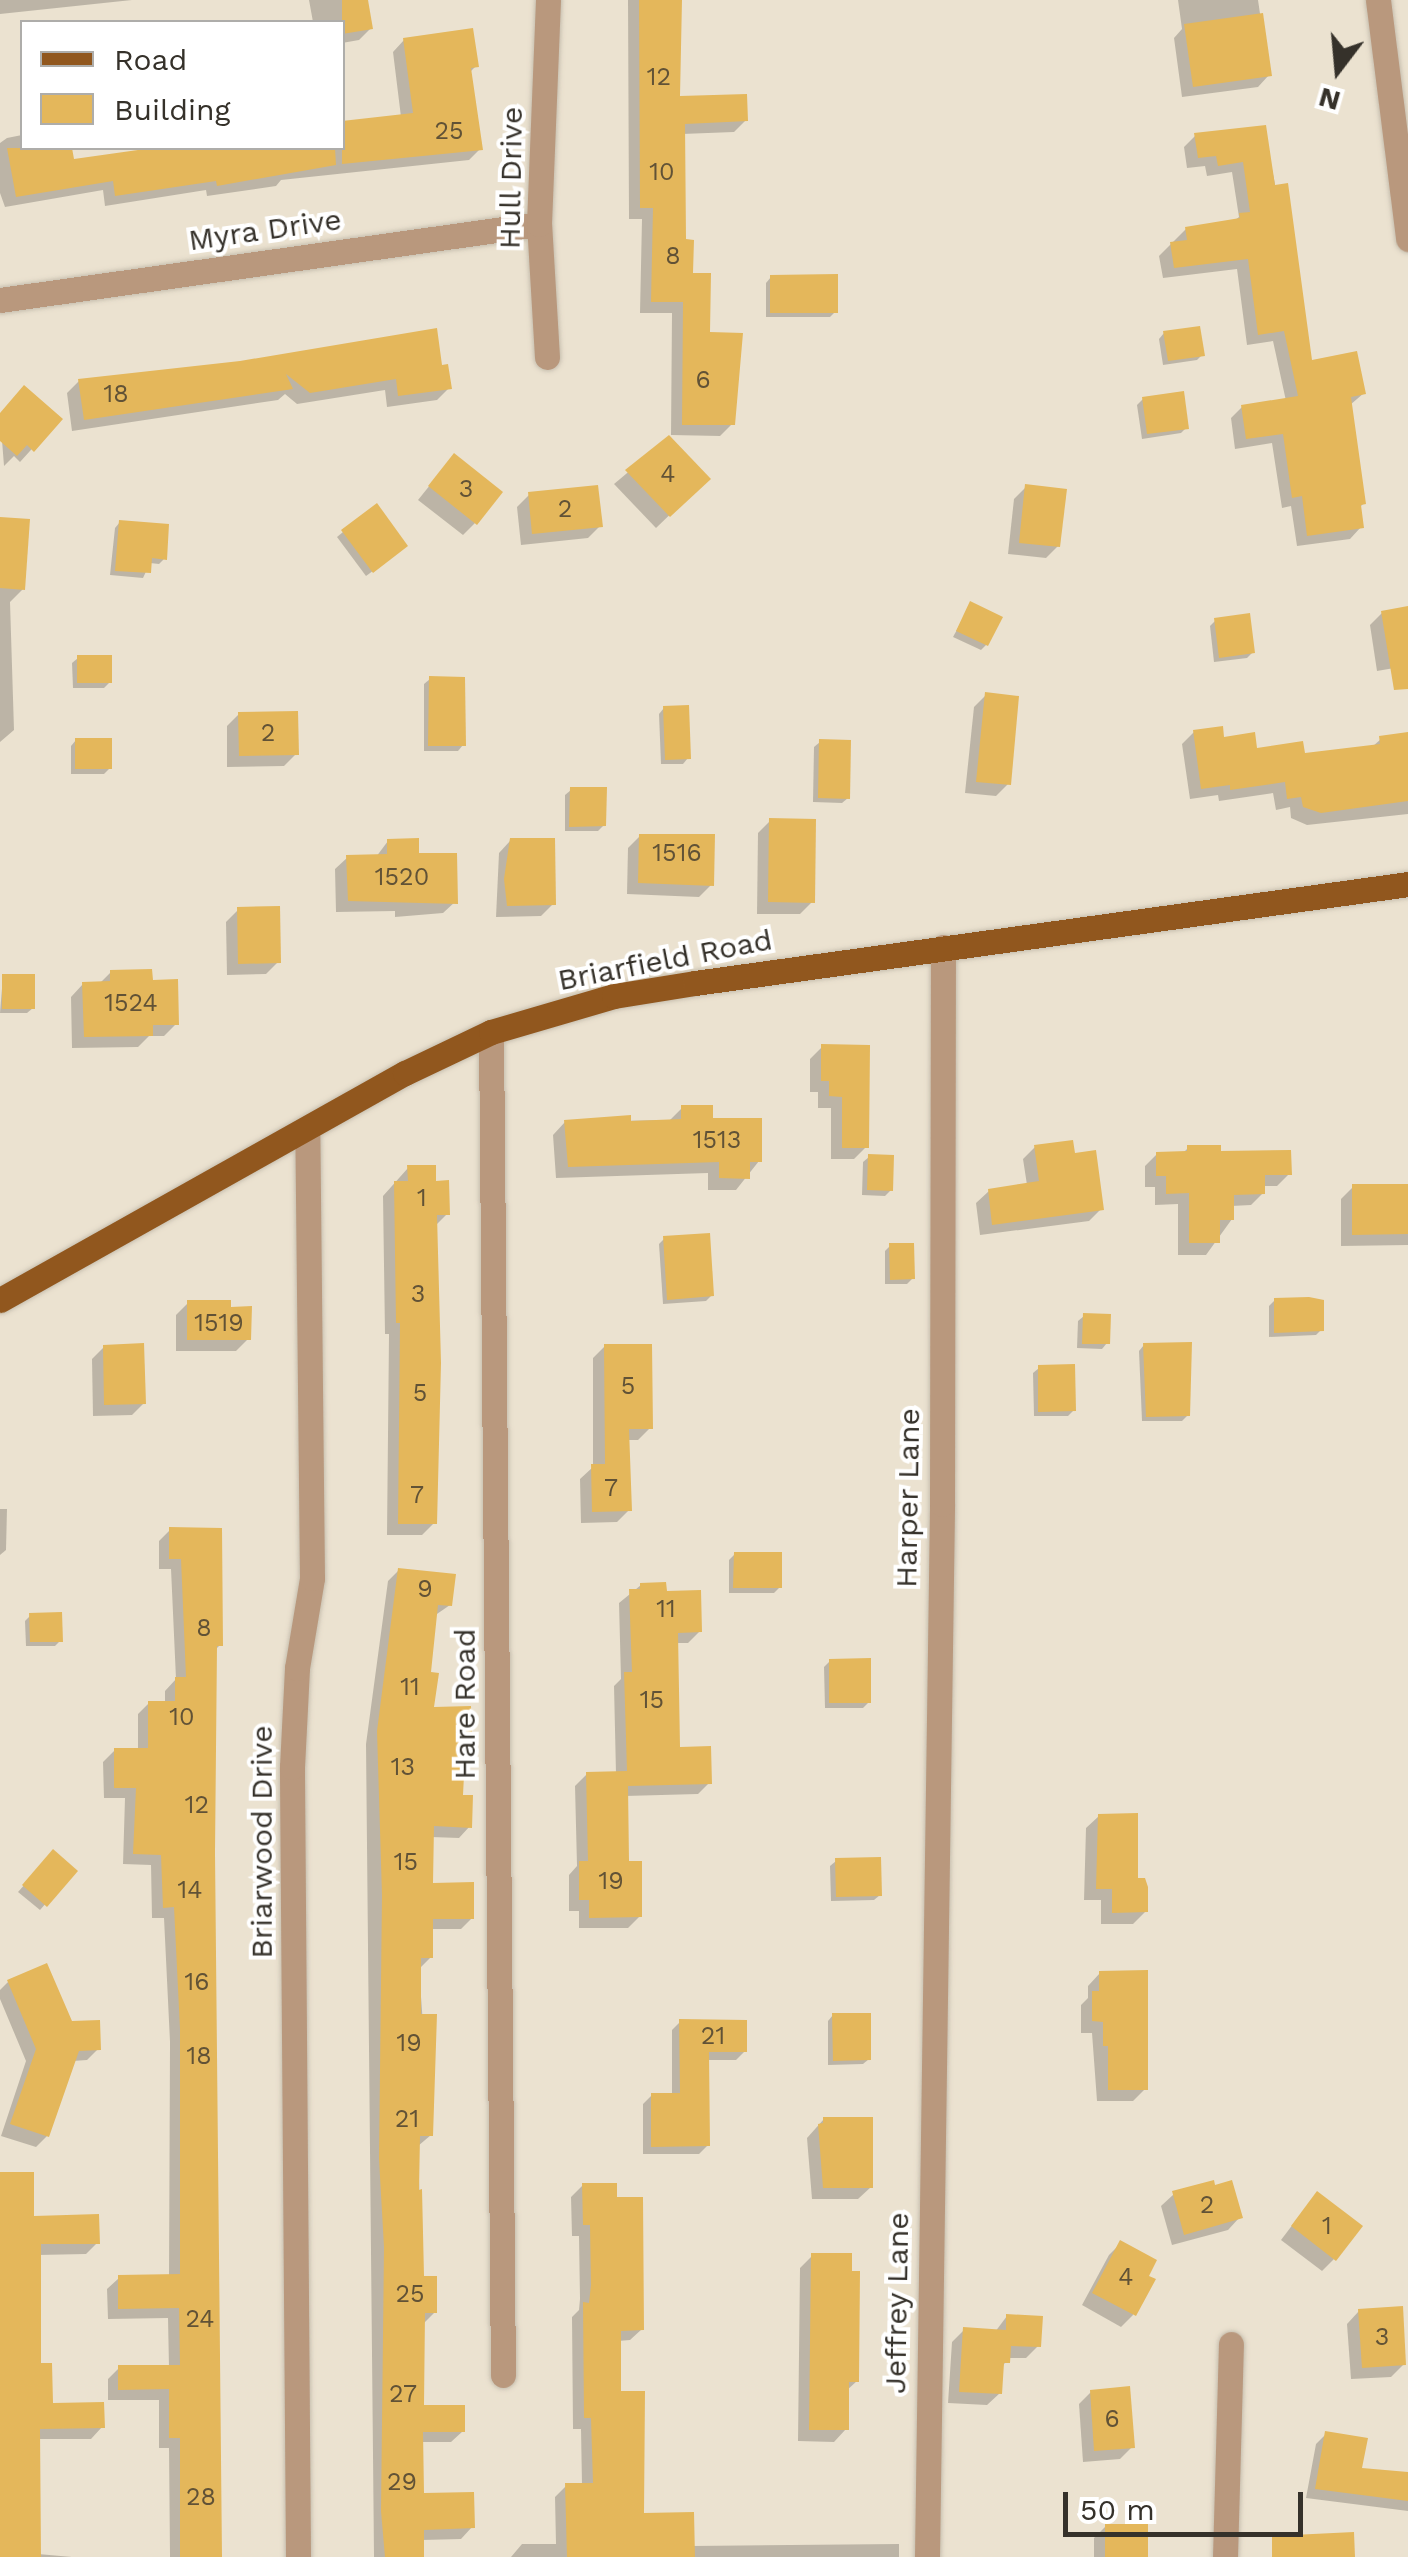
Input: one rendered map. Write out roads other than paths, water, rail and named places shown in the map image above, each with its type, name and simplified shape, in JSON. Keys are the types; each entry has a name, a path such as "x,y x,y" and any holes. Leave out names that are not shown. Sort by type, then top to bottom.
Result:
{"main road":[{"name":"Briarfield Road","path":"0,1300 405,1073 492,1032 614,996 1408,884"}],"street":[{"name":"Hull Drive","path":"547,357 539,224 548,0"},
{"path":"1378,0 1408,239"},
{"name":"Myra Drive","path":"0,300 539,224"},
{"name":"Harper Lane","path":"932,2050 942,1484 943,947"},
{"name":"Hare Road","path":"492,1032 503,2375"},
{"name":"Briarwood Drive","path":"298,2557 292,1767 297,1668 312,1578 308,1129"},
{"name":"Jeffrey Lane","path":"926,2557 932,2050"},
{"path":"1225,2557 1231,2344"}]}
